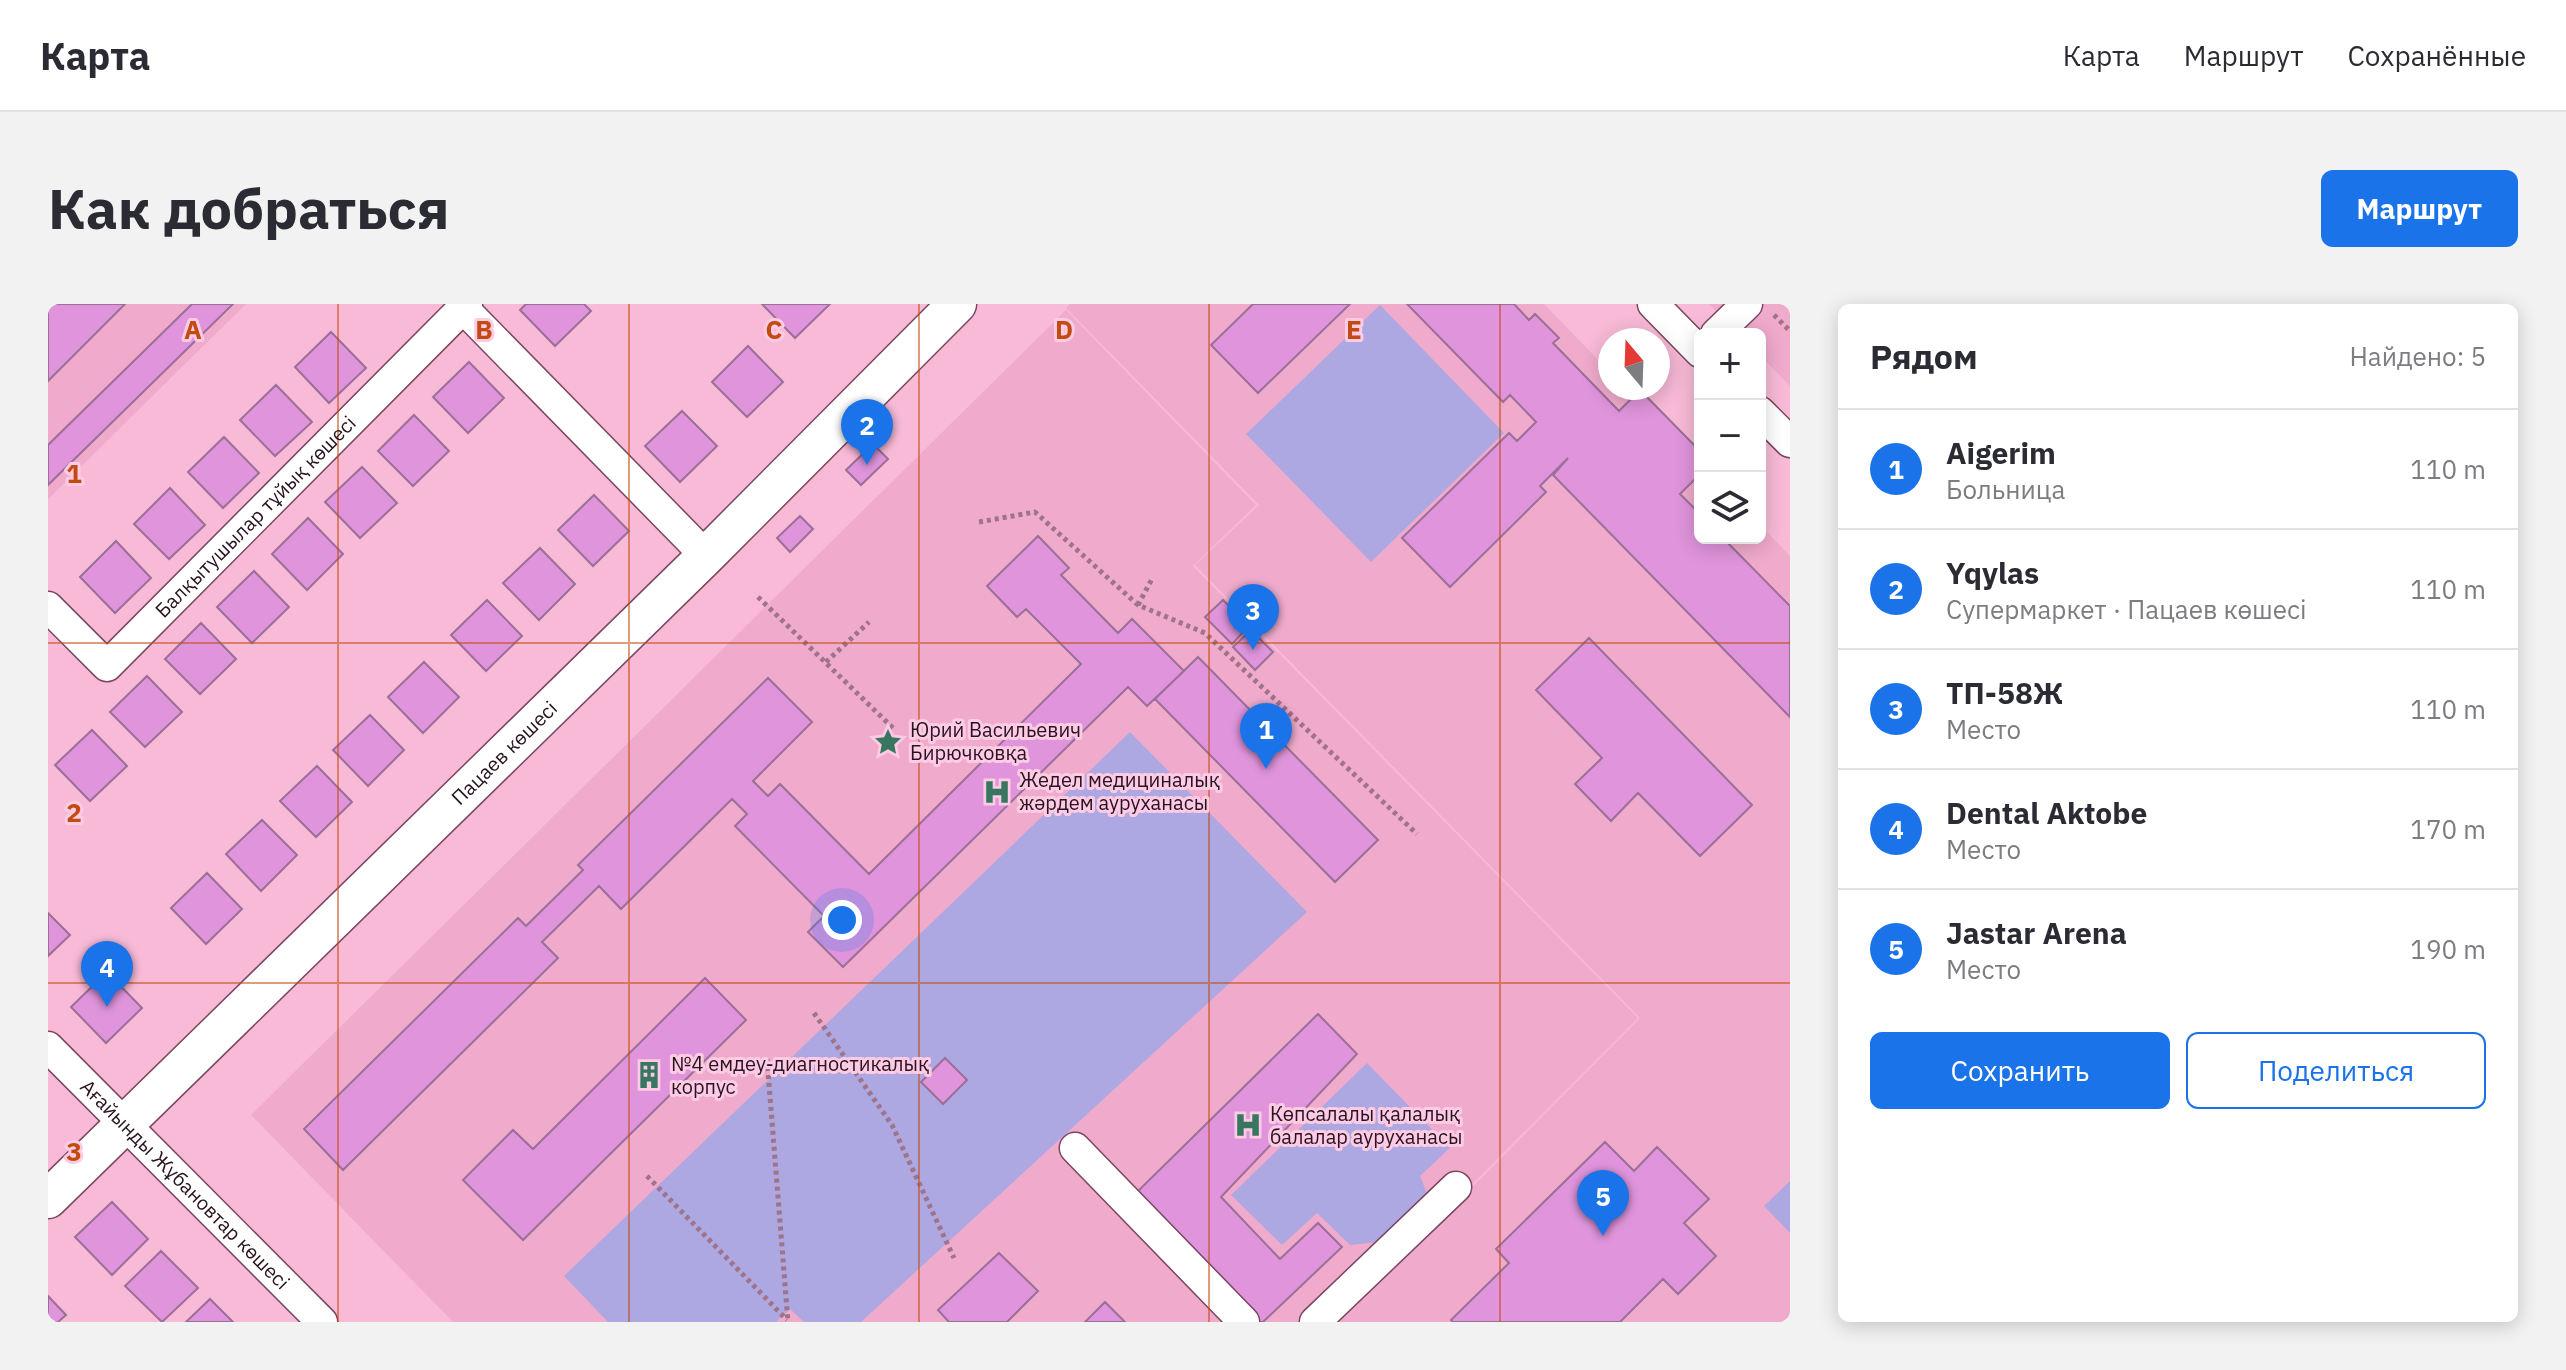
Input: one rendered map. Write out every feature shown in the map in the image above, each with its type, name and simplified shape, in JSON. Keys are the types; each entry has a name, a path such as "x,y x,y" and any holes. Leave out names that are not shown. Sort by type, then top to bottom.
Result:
{"main road":[{"name":"Пацаев көшесі","path":"48,1199 706,556 957,304"}],"street":[{"path":"1653,304 1694,338"},
{"name":"Балқытушылар тұйық көшесі","path":"48,607 107,666 465,306 706,556"},
{"path":"1731,328 1759,309"},
{"path":"1766,418 1790,442"},
{"name":"Ағайынды Жұбановтар көшесі","path":"48,1047 322,1322"},
{"path":"1075,1148 1244,1322"},
{"path":"1315,1322 1456,1187"}],"path":[{"path":"1759,309 1790,331"},
{"path":"979,522 1035,512 1138,605 1205,633 1417,834"},
{"path":"1138,605 1153,577"},
{"path":"758,597 893,728"},
{"path":"826,663 869,622"},
{"path":"814,1013 892,1125 954,1258"},
{"path":"767,1059 788,1321"},
{"path":"647,1176 788,1321"}],"shaded area":[{"path":"48,304 246,304 48,499"},
{"path":"1070,304 1544,304 1598,360 1598,400 1638,400 1694,458 1694,544 1766,544 1766,531 1790,556 1790,1322 1338,1322 1640,1018 1195,565 1259,505 1066,308"},
{"path":"1709,304 1790,304 1790,386 1766,361 1766,328 1733,328"},
{"path":"1380,305 1504,433 1371,562 1246,434"},
{"name":"Жедел медициналық жәрдем ауруханасы","path":"1066,310 1256,505 1193,566 1638,1018 1335,1322 453,1322 251,1115"},
{"path":"1130,732 1307,912 861,1322 804,1322 790,1309 776,1322 608,1322 564,1276"},
{"path":"1367,1063 1450,1148 1420,1176 1428,1196 1378,1242 1350,1245 1317,1213 1282,1245 1231,1195"},
{"path":"1790,1181 1790,1233 1764,1206"}],"building":[{"path":"48,304 125,304 48,381"},
{"path":"192,304 233,304 48,485 48,445"},
{"path":"526,304 584,304 591,311 555,346 520,310"},
{"path":"762,304 830,304 795,338"},
{"path":"1253,304 1350,304 1258,393 1211,345"},
{"path":"1407,304 1514,304 1529,320 1535,314 1559,338 1553,343 1598,389 1598,400 1608,400 1619,411 1630,400 1650,400 1694,445 1694,480 1680,494 1694,508 1694,544 1729,544 1790,606 1790,717 1553,475 1568,458 1540,486 1546,492 1450,587 1402,538 1509,433 1517,441 1536,422 1510,395 1503,402"},
{"path":"331,332 366,368 329,403 295,367"},
{"path":"748,346 783,382 747,417 712,382"},
{"path":"469,362 504,398 468,433 433,397"},
{"path":"276,385 312,422 275,456 240,420"},
{"path":"682,411 717,446 680,482 645,446"},
{"path":"414,415 449,451 413,486 378,451"},
{"path":"224,437 259,473 223,508 188,472"},
{"path":"873,444 888,459 861,485 846,470"},
{"path":"362,467 397,503 360,538 325,502"},
{"path":"170,488 205,525 169,559 134,524"},
{"path":"594,495 629,531 593,566 558,530"},
{"path":"800,516 813,529 790,552 777,538"},
{"path":"308,518 343,554 307,590 272,554"},
{"path":"1038,536 1069,568 1061,575 1118,633 1132,619 1184,671 1147,706 1128,687 843,967 808,932 824,916 735,826 747,814 732,799 621,909 599,886 542,942 558,958 343,1170 304,1129 518,918 526,926 583,870 578,865 768,678 812,722 753,781 768,796 780,784 869,874 1081,664 1026,609 1017,617 987,586"},
{"path":"116,541 151,578 115,613 80,577"},
{"path":"540,548 575,584 539,620 503,583"},
{"path":"254,571 289,607 252,643 217,607"},
{"path":"487,600 522,636 486,671 451,635"},
{"path":"1223,600 1249,626 1232,644 1205,617"},
{"path":"201,623 236,659 200,694 165,659"},
{"path":"1251,630 1273,652 1255,670 1233,647"},
{"path":"1589,638 1752,805 1700,856 1638,793 1611,821 1575,784 1602,758 1536,690"},
{"path":"1198,657 1378,840 1335,882 1155,699"},
{"path":"424,662 459,697 423,733 388,697"},
{"path":"147,676 182,712 145,747 110,712"},
{"path":"370,715 404,750 368,786 333,750"},
{"path":"92,730 127,766 90,801 55,765"},
{"path":"317,766 352,802 316,837 280,801"},
{"path":"262,820 297,855 261,891 226,854"},
{"path":"207,873 242,909 206,944 171,908"},
{"path":"48,913 70,935 48,956"},
{"path":"107,972 142,1008 106,1043 71,1007"},
{"name":"№4 емдеу-диагностикалық корпус","path":"705,978 746,1020 523,1240 463,1180 513,1130 533,1149"},
{"name":"Көпсалалы қалалық балалар ауруханасы","path":"1318,1014 1357,1054 1221,1197 1280,1259 1318,1223 1342,1247 1263,1322 1256,1322 1133,1196"},
{"path":"945,1058 967,1080 943,1104 921,1082"},
{"path":"1605,1142 1634,1171 1657,1147 1709,1199 1684,1223 1716,1256 1678,1294 1663,1279 1620,1322 1453,1322 1451,1320 1509,1263 1496,1249"},
{"path":"112,1202 148,1239 112,1275 75,1237"},
{"path":"161,1251 198,1288 162,1322 125,1286"},
{"path":"999,1253 1038,1291 1007,1322 949,1322 938,1310"},
{"path":"48,1296 66,1315 58,1322 48,1322"},
{"path":"210,1299 233,1322 186,1322"},
{"path":"1105,1302 1125,1322 1085,1322"}],"place":[{"name":"Yqylas","path":"867,465"},
{"name":"ТП-58Ж","path":"1253,650"},
{"name":"Юрий Васильевич Бирючковқа","path":"888,742"},
{"name":"Aigerim","path":"1266,769"},
{"name":"Жедел медициналық жәрдем ауруханасы","path":"997,792"},
{"name":"Dental Aktobe","path":"107,1007"},
{"name":"№4 емдеу-диагностикалық корпус","path":"649,1075"},
{"name":"Көпсалалы қалалық балалар ауруханасы","path":"1248,1125"},
{"name":"Jastar Arena","path":"1603,1236"}]}
